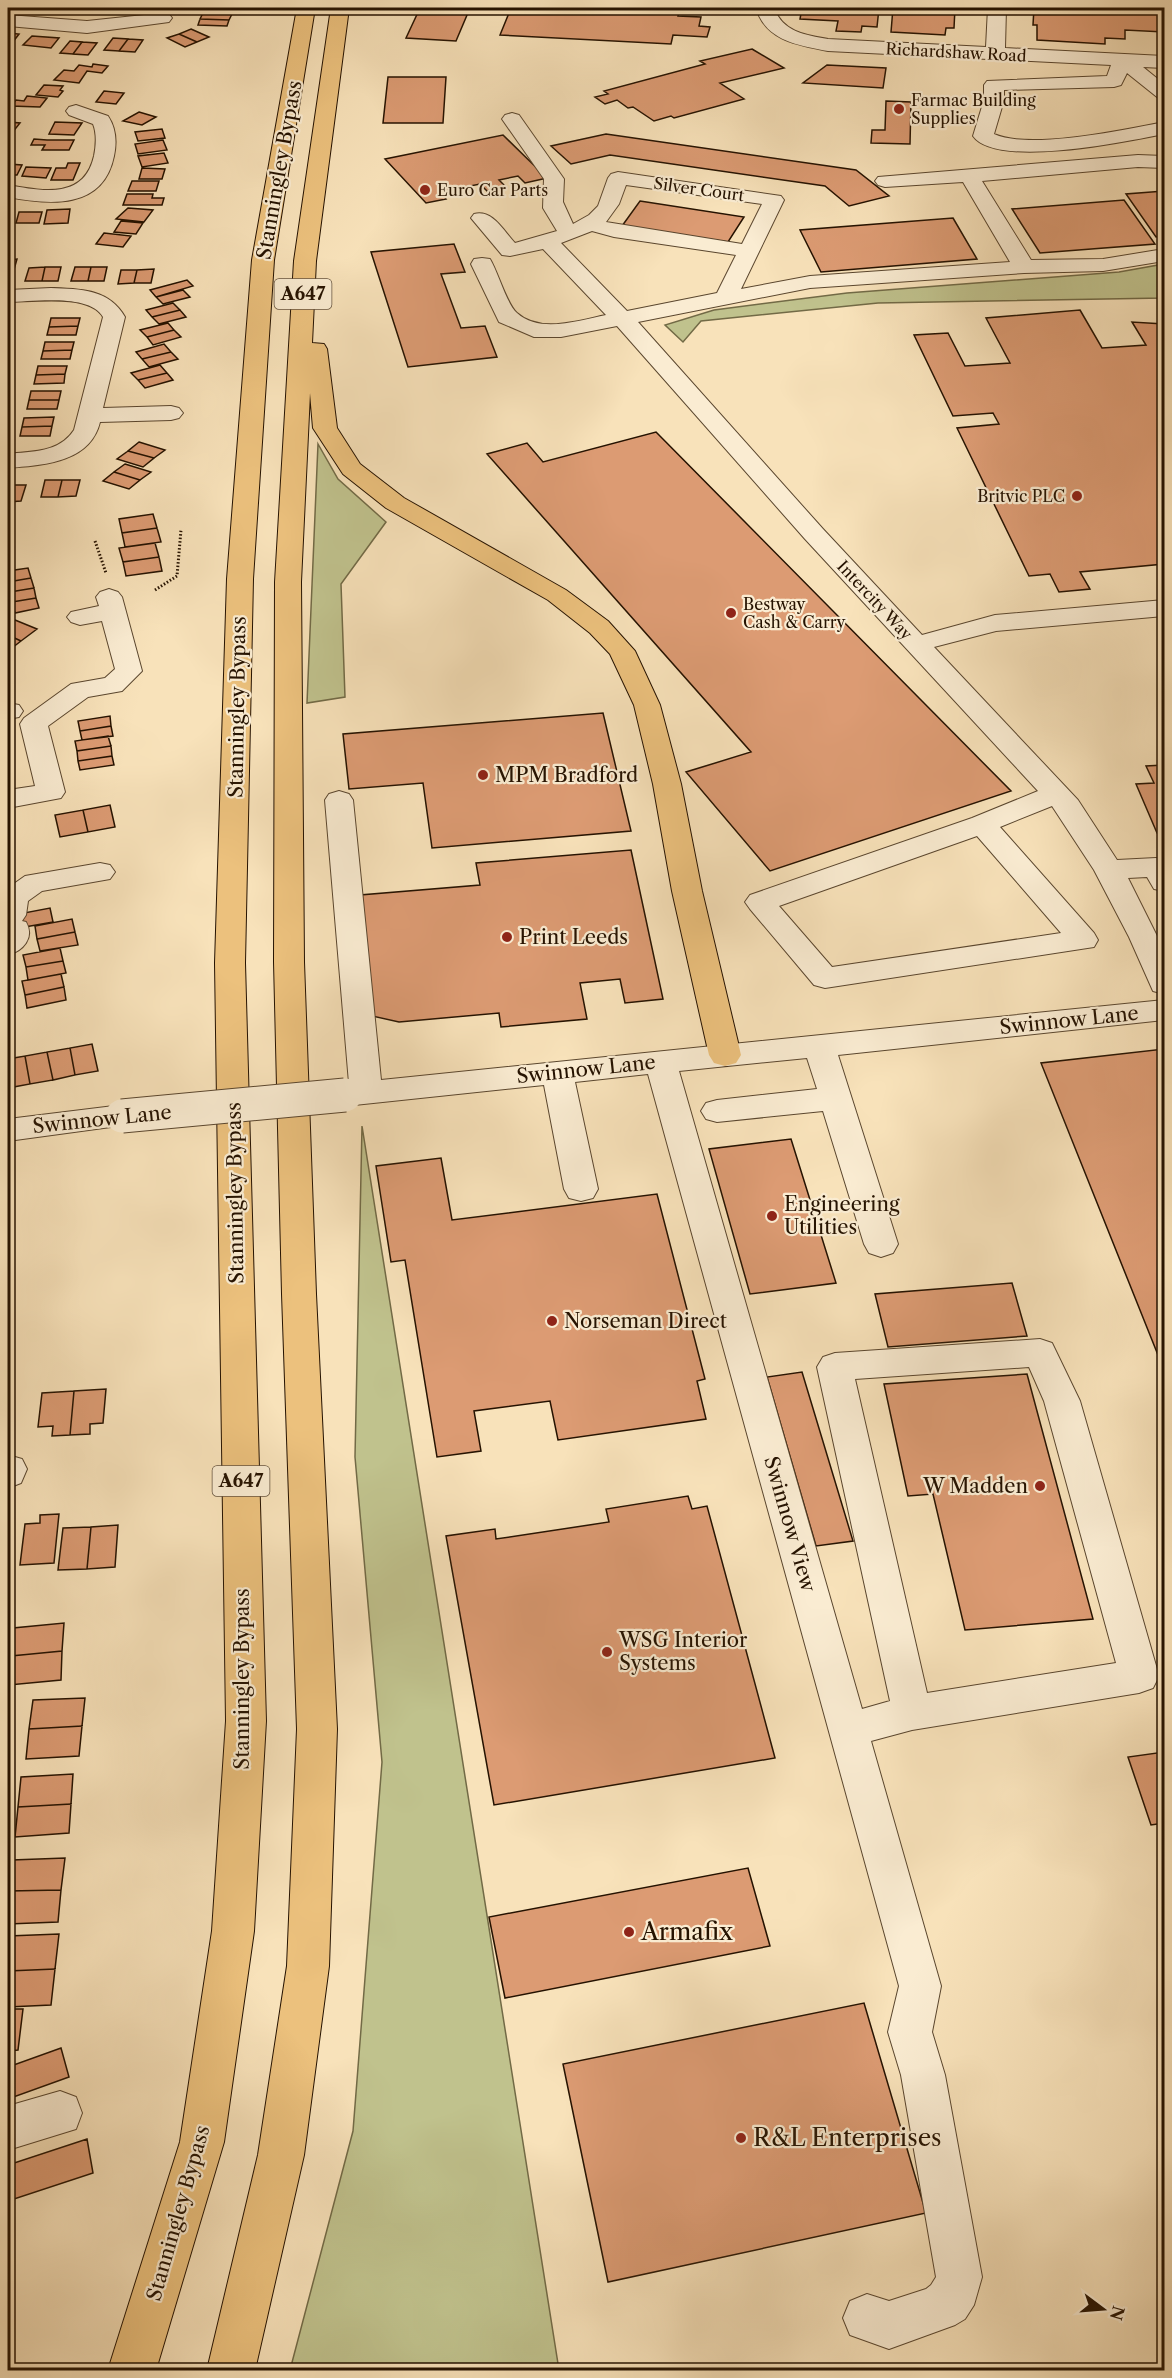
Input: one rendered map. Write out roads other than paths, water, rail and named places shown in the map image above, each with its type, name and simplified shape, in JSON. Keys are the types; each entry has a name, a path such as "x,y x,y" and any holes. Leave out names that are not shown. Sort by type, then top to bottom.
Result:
{"highway":[{"name":"Stanningley Bypass","path":"132,2370 202,2142 233,1931 246,1721 230,963 240,579 263,260 306,8"},
{"name":"Stanningley Bypass","path":"231,2370 281,2155 308,1966 317,1729 299,1294 289,962 288,582 305,261 340,8"},
{"path":"305,261 325,428 351,469 395,503 557,596 599,627 622,651 647,705 668,784 687,891 724,1055"}],"street":[{"name":"Richardshaw Road","path":"765,8 767,20 778,31 801,40 828,45 1164,62"},
{"path":"995,54 997,8"},
{"path":"8,21 87,27 163,18"},
{"path":"1164,93 1123,60 1114,81 994,85 994,100 983,136 1002,145 1023,146 1100,140 1164,128"},
{"path":"8,191 40,197 82,200 98,177 105,161 106,130 101,120 76,111"},
{"name":"Intercity Way","path":"512,119 554,179 550,199 556,216 558,238 623,319 814,534 1068,806 1109,870 1144,937 1164,984"},
{"path":"885,181 969,176 1138,160 1164,162"},
{"path":"969,176 1024,267"},
{"name":"Silver Court","path":"482,218 510,250 558,238 604,213 613,196 618,178 774,200 727,296"},
{"path":"588,223 614,231 749,251"},
{"path":"482,264 507,317 534,330 561,330 727,296 810,282 1024,267 1103,265 1164,255"},
{"path":"8,296 73,296 105,303 112,309 114,317 90,415 81,438 64,453 8,461"},
{"path":"90,415 171,414"},
{"path":"8,799 51,792 34,724 80,690 113,686 129,671 111,604 80,617"},
{"path":"917,644 995,623 1164,608"},
{"path":"982,824 1083,940 825,978 760,902 982,824 1056,794"},
{"path":"339,800 356,1094"},
{"path":"1109,870 1156,867 1164,882"},
{"path":"11,930 13,899 25,887 35,883 100,872"},
{"name":"Swinnow Lane","path":"8,1130 122,1116 1164,1010"},
{"path":"819,1046 881,1244"},
{"name":"Swinnow View","path":"660,1061 920,1986 910,2032 923,2075 959,2277 957,2288 948,2302 938,2308 889,2325 867,2318"},
{"path":"557,1072 581,1190"},
{"path":"717,1111 835,1098"},
{"path":"847,1728 912,1713 1139,1676 1062,1401 1040,1353 835,1367 912,1713"},
{"path":"8,2128 60,2113"}],"place":[{"name":"Farmac Building Supplies","path":"899,109"},
{"name":"Euro Car Parts","path":"425,190"},
{"name":"Britvic PLC","path":"1077,496"},
{"name":"Bestway Cash & Carry","path":"731,613"},
{"name":"MPM Bradford","path":"483,775"},
{"name":"Print Leeds","path":"507,937"},
{"name":"Engineering Utilities","path":"772,1216"},
{"name":"Norseman Direct","path":"552,1321"},
{"name":"W Madden","path":"1040,1486"},
{"name":"WSG Interior Systems","path":"607,1652"},
{"name":"Armafix","path":"629,1932"},
{"name":"R&L Enterprises","path":"741,2138"}]}
